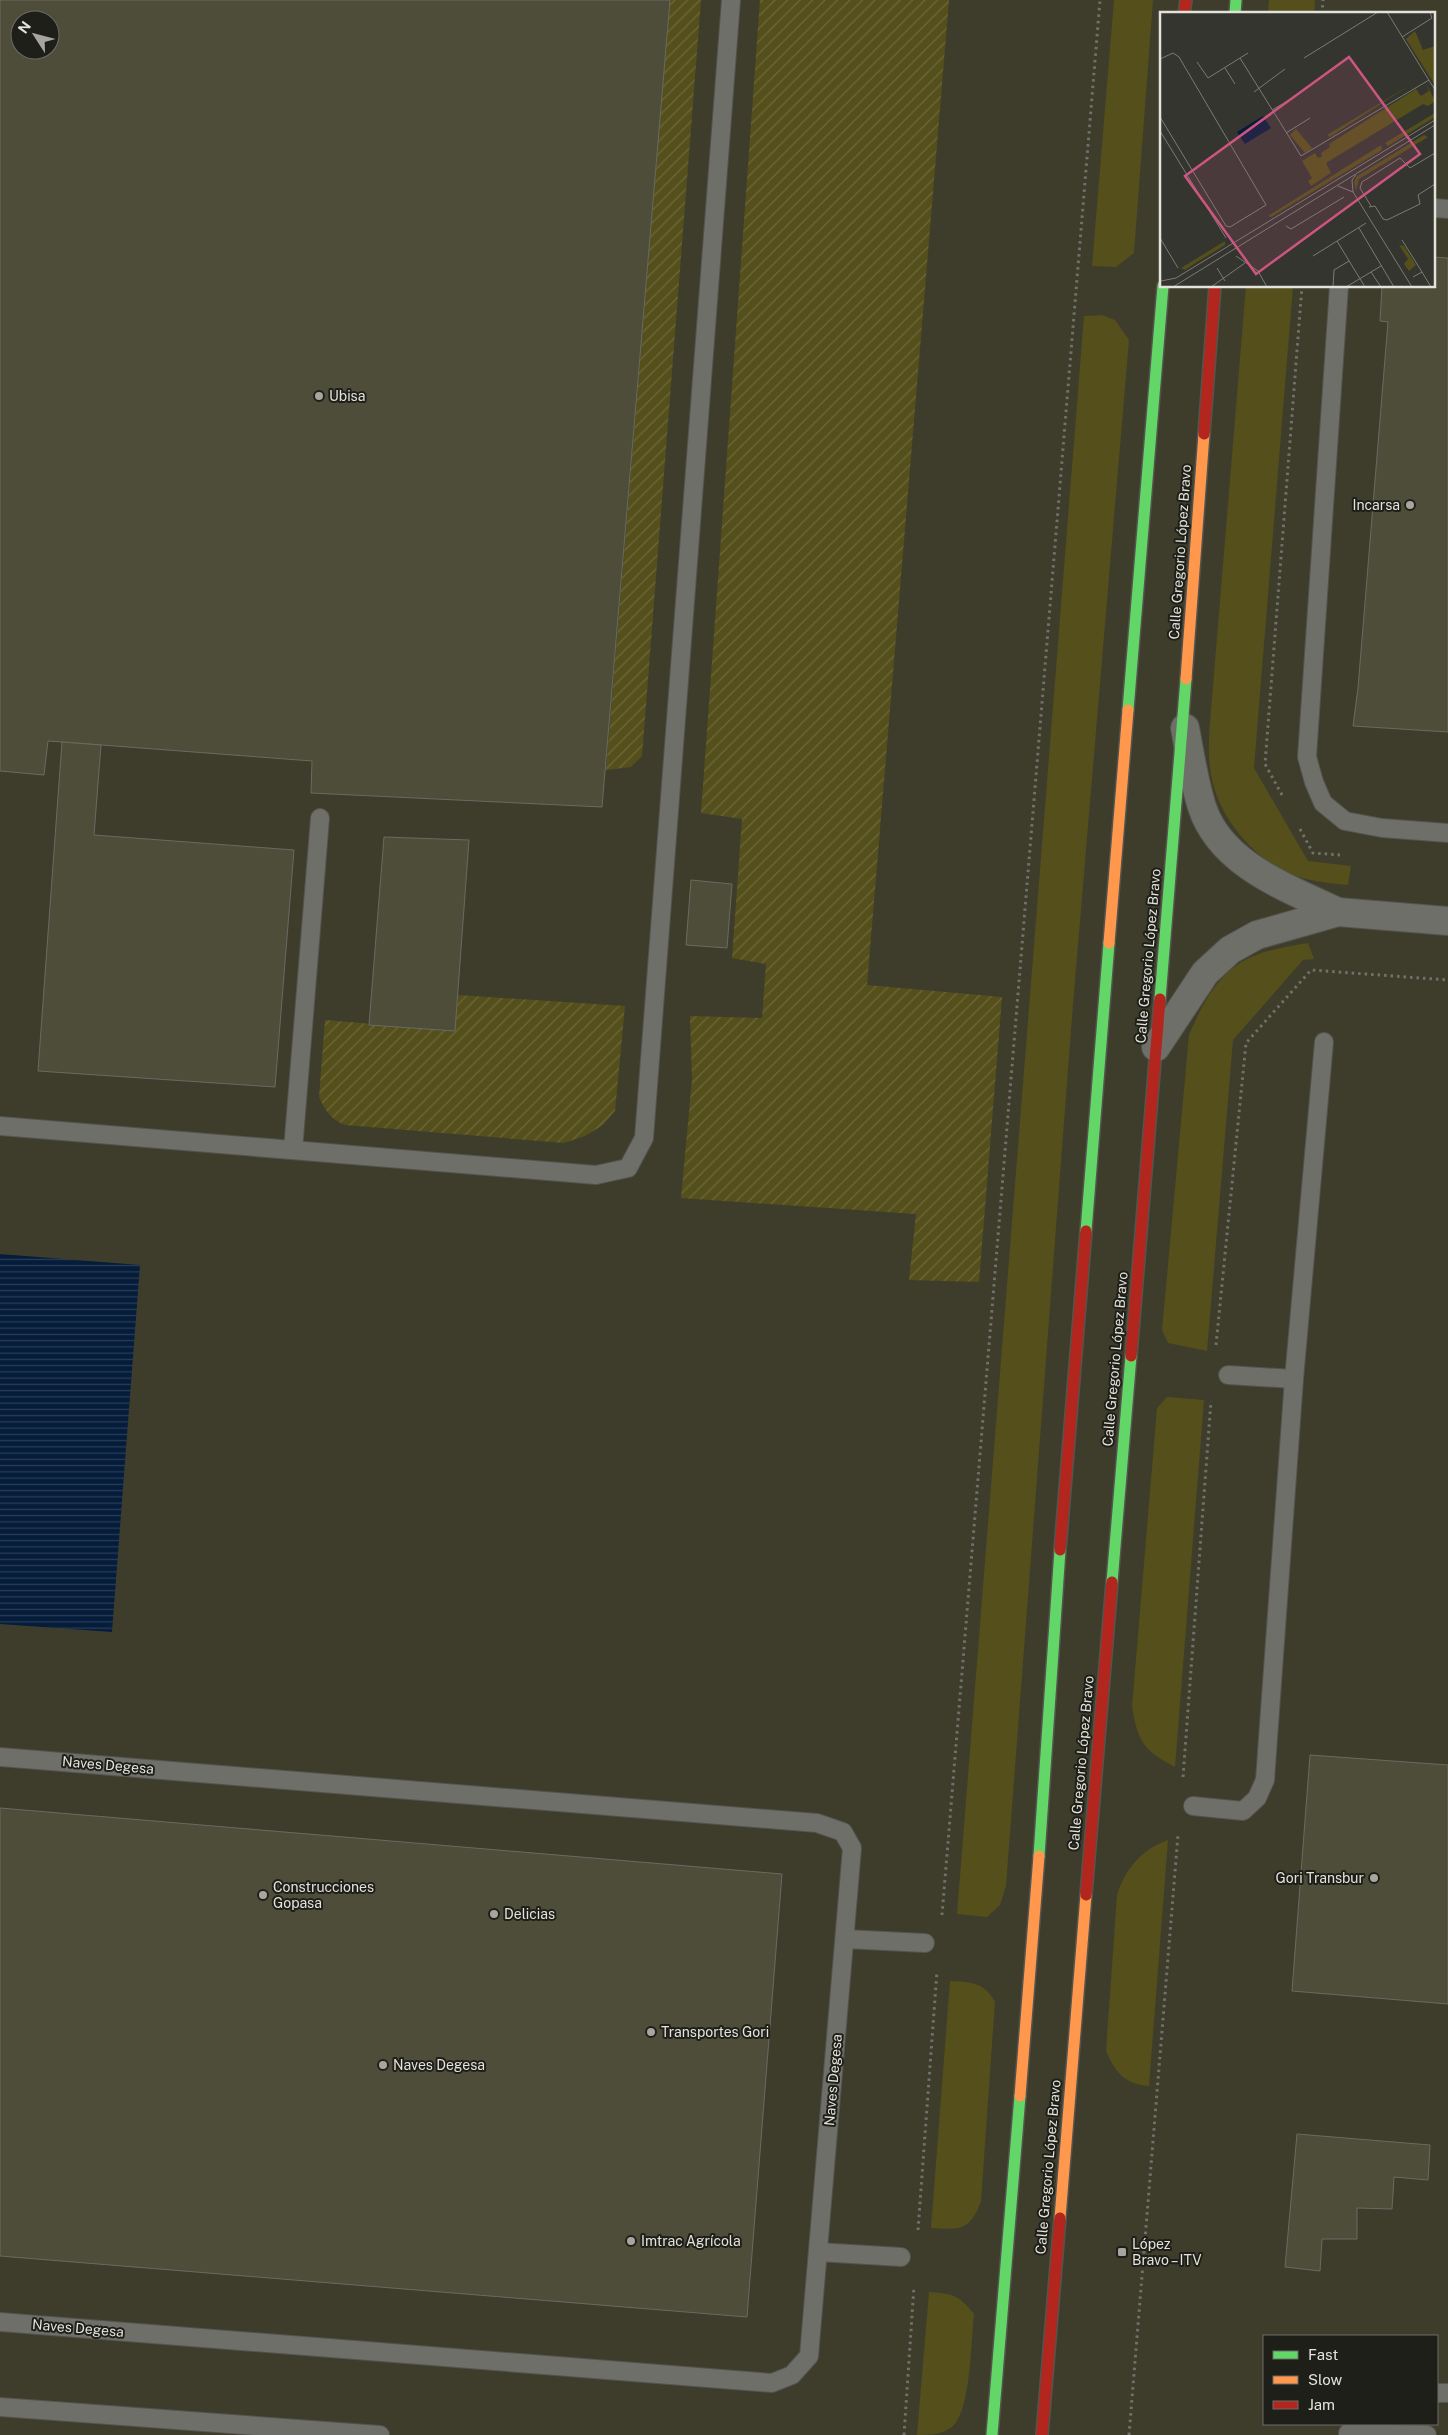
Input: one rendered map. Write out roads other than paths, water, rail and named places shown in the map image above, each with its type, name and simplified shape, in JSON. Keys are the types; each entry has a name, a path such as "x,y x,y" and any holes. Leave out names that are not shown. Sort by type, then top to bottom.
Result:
{"main road":[{"path":"992,2435 1031,1959 1065,1489 1162,288"},
{"name":"Calle Gregorio López Bravo","path":"1042,2435 1183,718 1215,288"}],"street":[{"path":"1183,718 1202,808 1222,844 1242,861 1266,876 1338,912"},
{"path":"1156,1047 1205,973 1230,950 1257,935 1338,912 1448,921"}],"lane":[{"path":"0,1126 596,1175 628,1168 644,1138 731,0"},
{"path":"1339,288 1307,757 1314,782 1323,803 1345,821 1382,828 1448,833"},
{"path":"293,1150 320,818"},
{"path":"1193,1806 1243,1811 1257,1798 1265,1780 1294,1379 1324,1042"},
{"path":"1228,1374 1294,1379"},
{"name":"Naves Degesa","path":"0,1757 817,1823 843,1832 852,1848 809,2356 792,2375 772,2383 0,2322"},
{"path":"845,1939 925,1943"},
{"path":"818,2252 901,2257"},
{"path":"0,2407 380,2435"},
{"path":"1345,2434 1364,2425"},
{"path":"1345,2434 1427,2435"}],"water":[{"path":"0,1254 140,1265 112,1632 0,1624"}],"place":[{"name":"Ubisa","path":"319,396"},
{"name":"Incarsa","path":"1410,505"},
{"name":"Gori Transbur","path":"1374,1878"},
{"name":"Construcciones Gopasa","path":"263,1895"},
{"name":"Delicias","path":"494,1914"},
{"name":"Transportes Gori","path":"651,2032"},
{"name":"Naves Degesa","path":"383,2065"},
{"name":"Imtrac Agrícola","path":"631,2241"},
{"name":"López Bravo – ITV","path":"1122,2252"}]}
